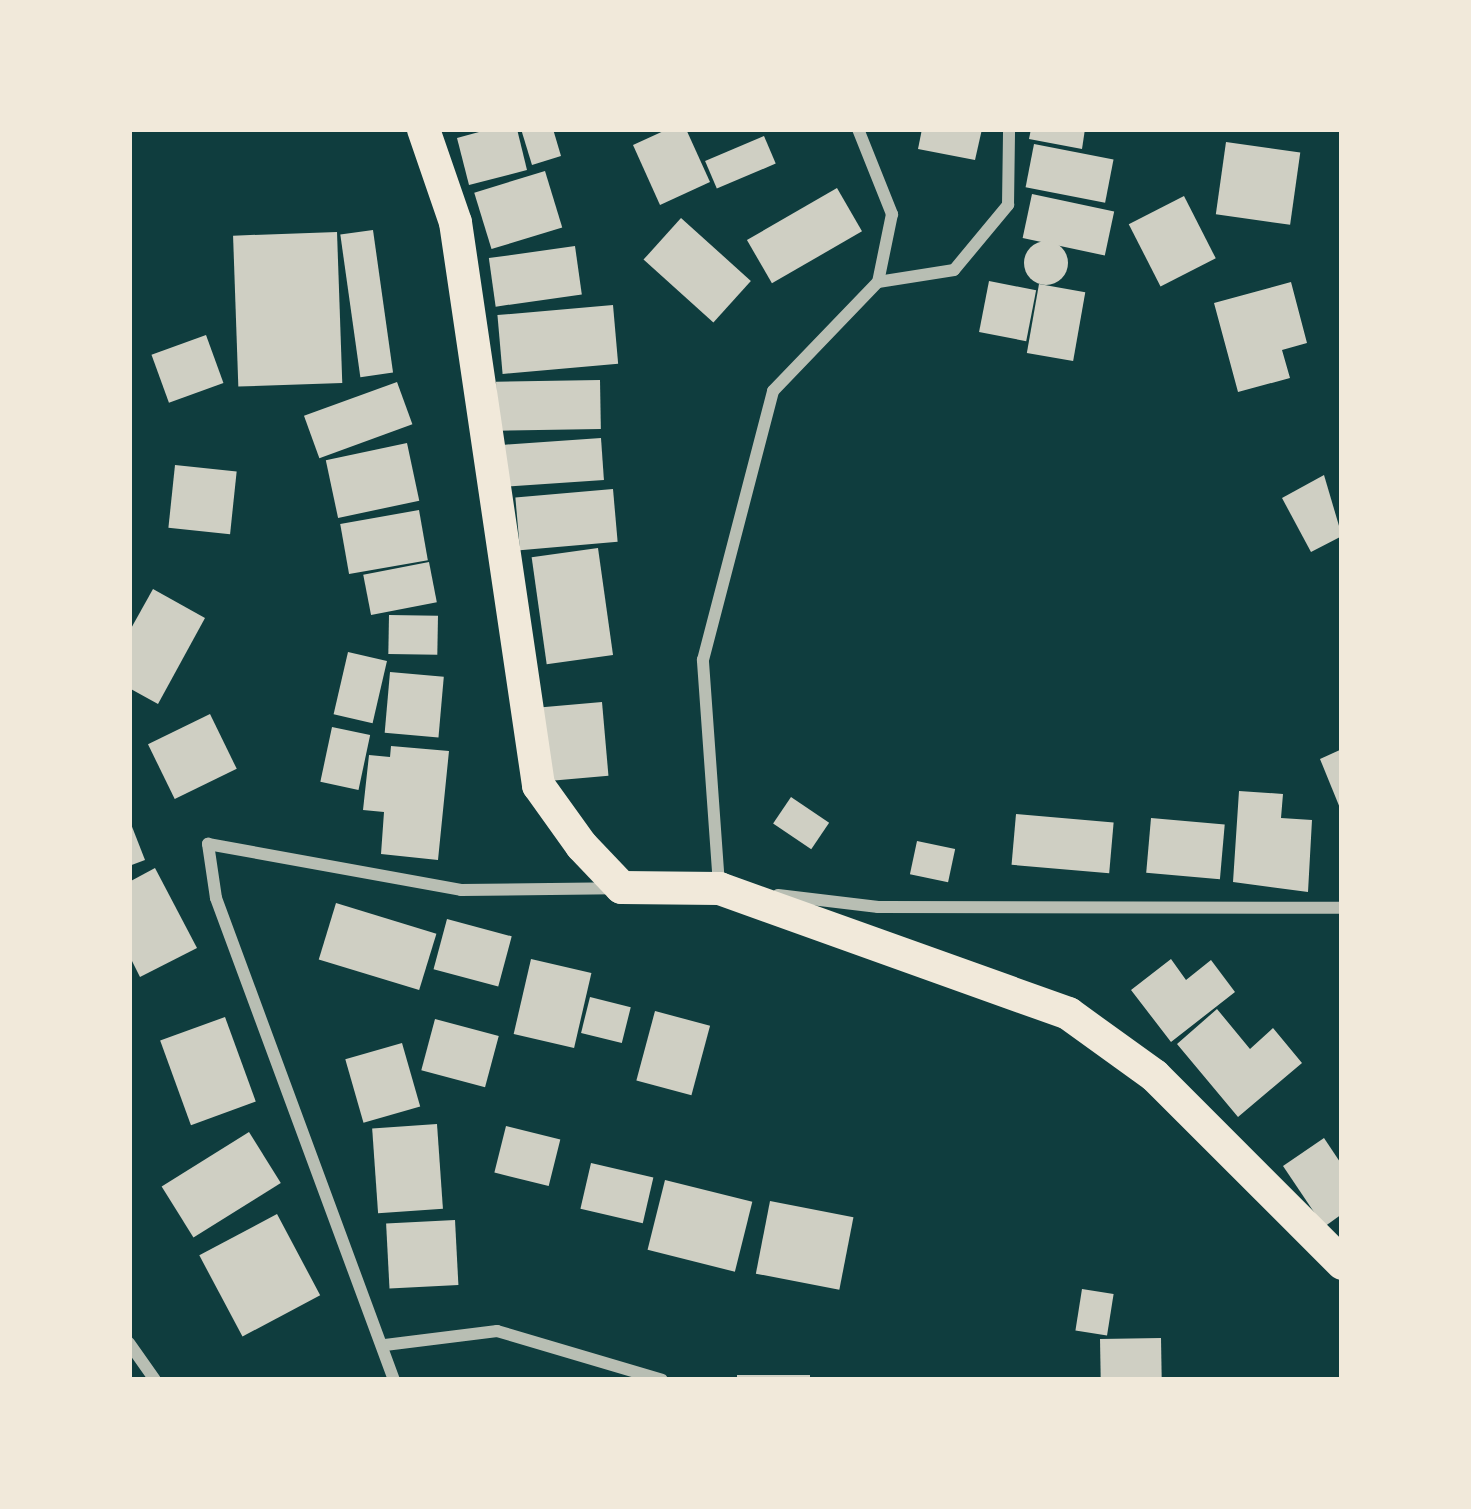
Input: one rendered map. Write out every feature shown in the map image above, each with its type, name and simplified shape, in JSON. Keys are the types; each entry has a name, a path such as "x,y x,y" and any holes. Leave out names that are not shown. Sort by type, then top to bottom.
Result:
{"highway":[{"path":"422,129 455,222 538,785 621,887 719,889 1068,1013 1154,1075 1342,1263"}],"street":[{"path":"858,129 892,214 878,282 773,391 703,659 719,889 878,907 1342,908"},
{"path":"878,282 954,270 1007,205 1009,129"},
{"path":"394,1380 385,1345 216,898 208,844 461,890 621,887"},
{"path":"385,1345 497,1331 662,1380"},
{"path":"129,1343 155,1380"}],"building":[{"path":"490,129 517,129 527,170 469,185 457,138"},
{"path":"521,129 553,129 561,156 532,165"},
{"path":"668,129 686,129 710,182 660,205 633,145"},
{"path":"922,129 982,129 975,160 918,149"},
{"path":"1031,129 1085,129 1082,149 1029,139"},
{"path":"764,136 776,164 717,189 705,161"},
{"path":"1226,142 1300,152 1290,225 1216,214"},
{"path":"1034,144 1114,159 1105,203 1026,187"},
{"path":"545,171 562,227 491,249 474,193"},
{"path":"837,188 862,231 772,283 747,240"},
{"path":"1032,194 1114,211 1105,255 1023,238"},
{"path":"1184,196 1216,258 1161,287 1129,224"},
{"path":"681,218 751,281 713,323 644,260"},
{"path":"373,230 393,373 360,377 340,235"},
{"path":"337,232 342,383 238,387 233,236"},
{"path":"1046,241 1061,248 1068,263 1061,278 1046,285 1031,278 1024,263 1031,248"},
{"path":"575,246 582,295 496,307 489,258"},
{"path":"989,281 1036,290 1026,341 979,332"},
{"path":"1291,282 1307,343 1282,350 1290,378 1238,392 1214,303"},
{"path":"1039,284 1085,292 1073,361 1027,353"},
{"path":"613,305 618,364 503,374 497,315"},
{"path":"206,335 223,383 169,403 151,355"},
{"path":"600,380 601,429 497,431 496,382"},
{"path":"397,382 412,424 319,458 304,416"},
{"path":"601,438 604,480 505,487 502,445"},
{"path":"407,443 419,501 338,518 326,460"},
{"path":"175,465 237,471 230,534 168,528"},
{"path":"1324,475 1342,536 1311,552 1282,498"},
{"path":"613,489 618,542 520,550 515,498"},
{"path":"419,510 428,560 349,574 340,524"},
{"path":"598,548 613,655 547,664 532,557"},
{"path":"429,562 437,602 371,615 363,575"},
{"path":"153,589 205,618 158,704 129,688 129,632"},
{"path":"389,615 438,616 437,655 388,654"},
{"path":"348,652 387,661 373,723 334,714"},
{"path":"390,672 444,677 438,737 385,733"},
{"path":"602,702 608,776 549,781 542,707"},
{"path":"210,714 237,769 175,799 148,744"},
{"path":"332,727 370,735 359,790 320,782"},
{"path":"391,746 449,751 438,860 381,854 384,812 363,810 369,755 390,757"},
{"path":"1342,749 1342,813 1320,759"},
{"path":"1239,791 1283,794 1281,818 1312,820 1308,892 1233,882"},
{"path":"791,797 829,823 811,849 773,824"},
{"path":"1016,814 1114,823 1109,873 1012,865"},
{"path":"1151,818 1225,824 1220,879 1146,873"},
{"path":"129,819 145,860 129,866"},
{"path":"917,841 955,849 948,882 910,874"},
{"path":"155,868 197,948 140,977 129,955 129,882"},
{"path":"336,903 436,934 419,990 319,959"},
{"path":"447,919 512,936 498,987 434,969"},
{"path":"531,959 591,973 574,1048 514,1034"},
{"path":"1171,959 1186,980 1211,960 1235,992 1171,1042 1131,990"},
{"path":"590,997 631,1007 622,1043 581,1033"},
{"path":"1217,1009 1250,1049 1273,1028 1302,1063 1238,1117 1177,1044"},
{"path":"655,1011 710,1026 691,1095 636,1081"},
{"path":"225,1017 256,1102 191,1125 160,1041"},
{"path":"435,1019 499,1036 485,1087 421,1070"},
{"path":"402,1043 420,1106 363,1123 345,1059"},
{"path":"437,1124 443,1209 378,1213 372,1129"},
{"path":"506,1126 560,1140 549,1186 494,1173"},
{"path":"249,1132 281,1183 193,1237 162,1187"},
{"path":"1324,1138 1342,1165 1342,1214 1324,1227 1283,1166"},
{"path":"591,1163 653,1177 643,1223 580,1209"},
{"path":"665,1180 752,1202 735,1272 648,1250"},
{"path":"770,1201 853,1217 839,1290 756,1274"},
{"path":"277,1214 320,1295 242,1337 199,1255"},
{"path":"455,1220 458,1285 389,1289 386,1224"},
{"path":"1082,1289 1114,1294 1107,1335 1075,1330"},
{"path":"1161,1338 1162,1380 1101,1380 1100,1339"},
{"path":"737,1375 810,1375 810,1380 737,1380"}]}
